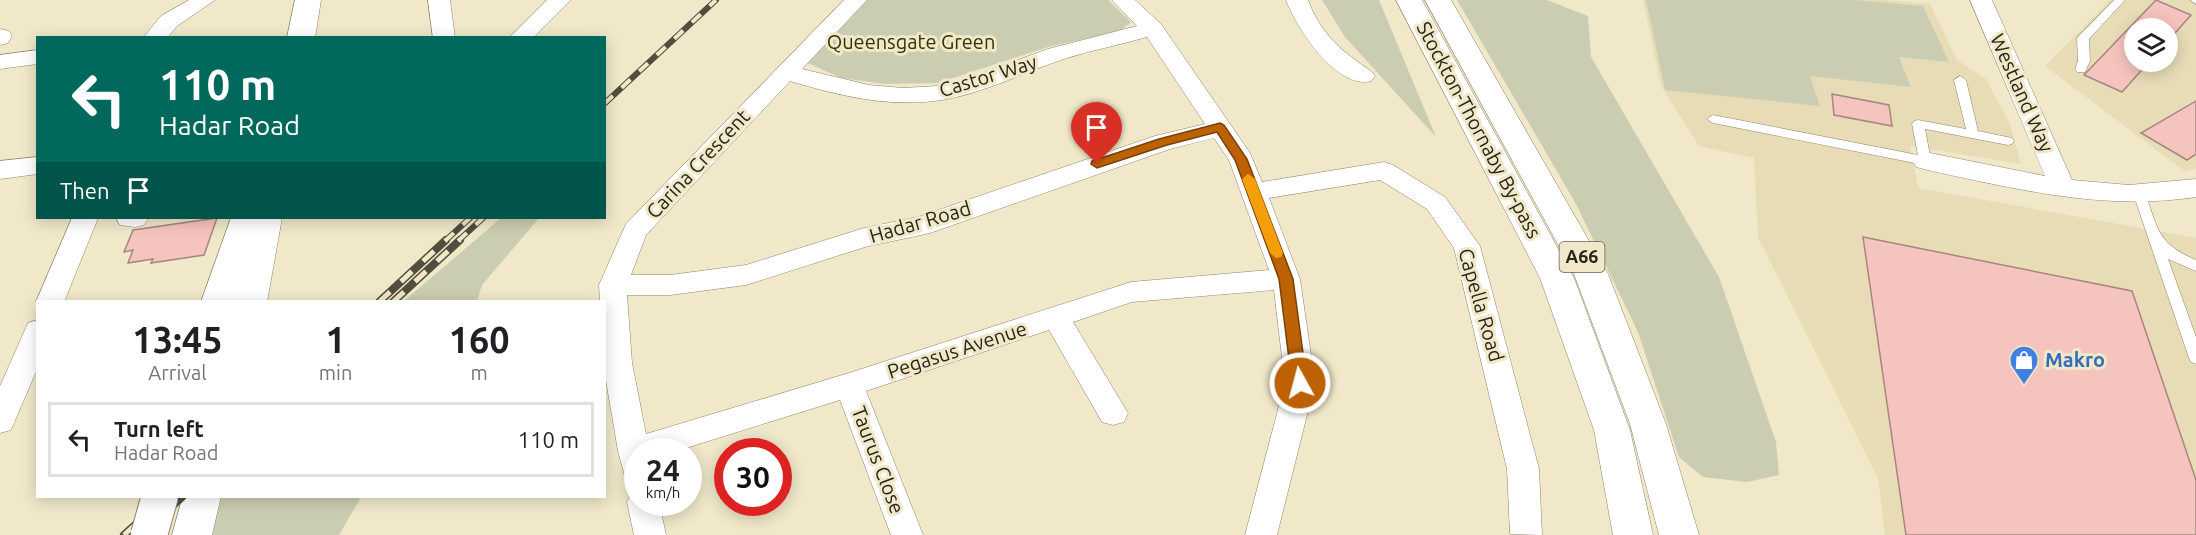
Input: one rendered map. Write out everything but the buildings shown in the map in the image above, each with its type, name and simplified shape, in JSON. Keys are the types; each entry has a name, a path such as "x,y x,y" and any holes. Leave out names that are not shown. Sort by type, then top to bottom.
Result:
{"main road":[{"path":"301,36 308,0"},
{"name":"Stockton-Thornaby By-pass","path":"1409,0 1557,278 1612,430 1633,535"},
{"name":"Stockton-Thornaby By-pass","path":"1438,0 1591,274 1648,424 1679,535"},
{"path":"219,300 247,219"},
{"path":"250,300 267,219"},
{"path":"149,535 159,498"}],"street":[{"path":"156,36 169,21 204,0"},
{"path":"439,0 444,36"},
{"path":"522,36 560,0"},
{"name":"Carina Crescent","path":"629,438 611,365 613,285 635,231 856,0"},
{"path":"1123,0 1154,29 1241,159 1286,279 1300,383 1261,535"},
{"path":"1297,0 1303,19 1325,50 1363,76"},
{"name":"Westland Way","path":"1981,0 2062,186"},
{"name":"Castor Way","path":"786,72 827,85 870,94 922,95 965,86 1059,54 1154,29"},
{"path":"0,62 36,57"},
{"name":"Hadar Road","path":"613,285 670,285 746,275 864,238 921,226 1164,142 1220,128"},
{"name":"Westland Way","path":"1925,161 2062,186 2139,194 2196,188"},
{"path":"0,170 36,165"},
{"name":"Capella Road","path":"1253,192 1384,171 1436,203 1467,246 1523,469 1526,534"},
{"path":"51,300 85,219"},
{"name":"Pegasus Avenue","path":"702,439 849,385 1131,292 1286,279"},
{"path":"1056,317 1113,413"},
{"path":"0,421 36,336"},
{"name":"Taurus Close","path":"849,385 907,535"},
{"path":"646,516 650,535"}],"lane":[{"path":"2081,69 2084,62 2083,38 2120,0"},
{"path":"1960,80 1973,134"},
{"path":"1713,119 1925,161 1918,124 2008,141"},
{"path":"2139,194 2158,243 2178,311 2196,358"},
{"path":"2158,243 2174,256 2196,266"}],"shaded area":[{"path":"1643,0 1885,0 1930,4 1957,60 1986,79 2010,124 2021,164 1910,146 1918,188 2196,238 2196,535 1885,535 1878,478 1758,237 1754,158 1699,146 1661,86"},
{"path":"2110,0 2196,0 2196,168 2186,172 2045,66"}],"green space":[{"name":"Queensgate Green","path":"856,0 1108,0 1131,22 1120,31 1048,47 938,83 885,84 841,78 799,59"},
{"path":"1322,0 1379,0 1436,137 1345,37"},
{"path":"1457,0 1547,0 1588,16 1591,57 1719,277 1776,442 1779,475 1747,482 1703,477 1679,457 1638,332 1576,204"},
{"path":"1646,0 1856,0 1923,6 1949,62 1899,57 1911,87 1810,76 1820,106 1665,90"},
{"path":"500,219 538,219 482,285 477,300 405,300"},
{"path":"222,498 360,498 339,535 210,535"}],"railway":[{"path":"606,102 716,0"},
{"path":"445,241 469,219"},
{"path":"458,241 482,219"},
{"path":"381,300 446,240"},
{"path":"395,300 460,240"},
{"path":"124,535 165,498"},
{"path":"141,535 181,498"}],"slow traffic":[{"path":"1248,179 1276,253"}],"place":[{"name":"Makro","path":"2024,386"}],"route":[{"path":"1097,164 1164,142 1220,128 1241,159 1286,279 1300,383"}]}
